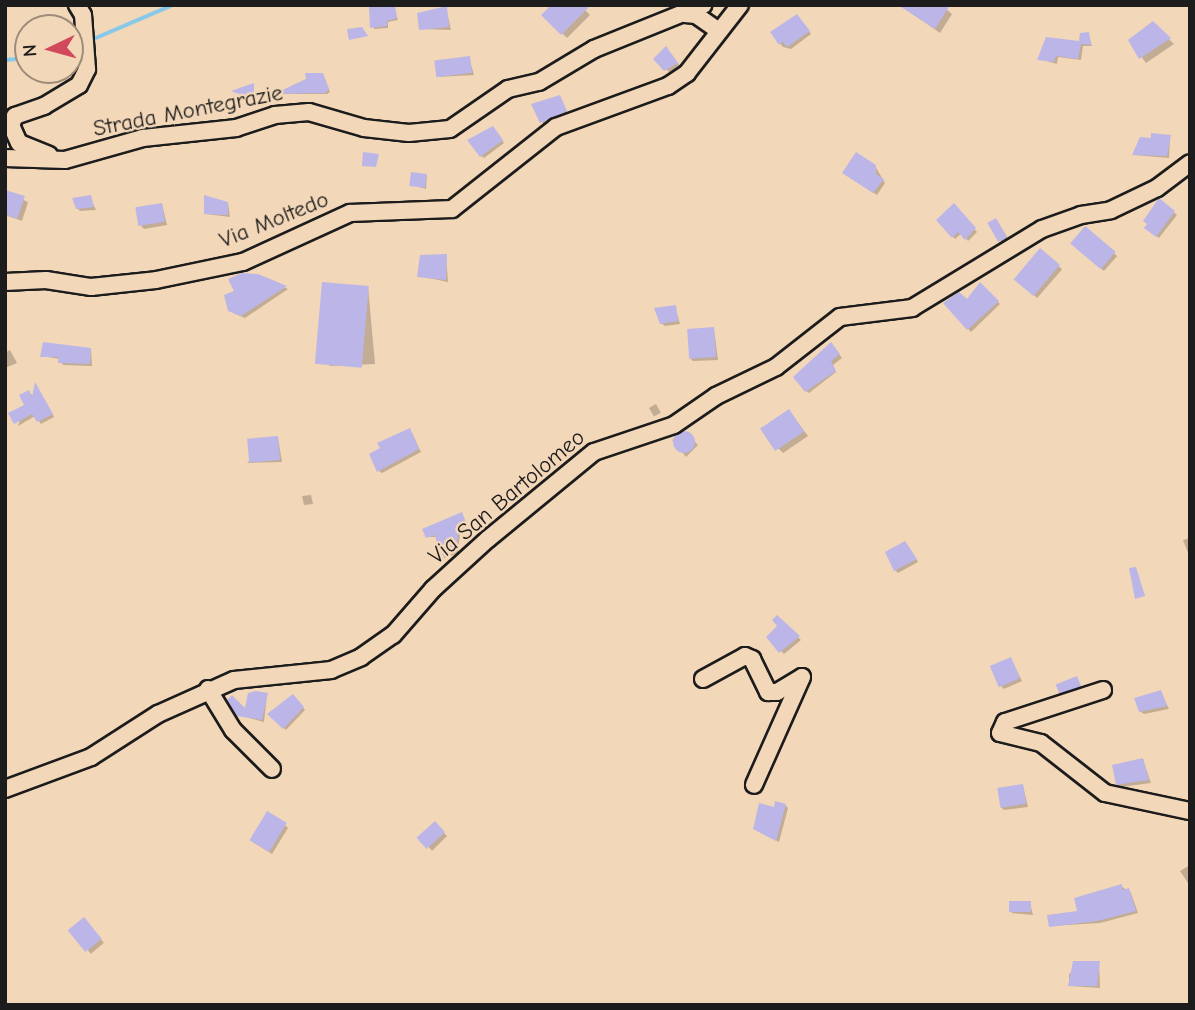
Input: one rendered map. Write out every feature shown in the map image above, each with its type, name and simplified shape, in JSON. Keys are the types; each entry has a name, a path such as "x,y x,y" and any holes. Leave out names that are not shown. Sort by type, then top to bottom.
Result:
{"street":[{"path":"65,160 28,149 13,135 10,125 24,111 72,92 87,69 84,26 77,5"},
{"name":"Strada Montegrazie","path":"5,158 65,160 143,138 236,128 275,115 309,112 364,128 409,133 450,129 508,89 539,82 594,49 703,5"},
{"name":"Via Moltedo","path":"5,282 46,280 91,287 156,280 243,262 350,213 452,209 556,127 668,86 687,73 740,5"},
{"path":"685,14 696,15 719,31"},
{"name":"Via San Bartolomeo","path":"5,789 91,757 158,714 208,689 234,680 331,670 361,657 393,635 433,589 594,452 674,425 716,396 776,368 840,317 912,308 1042,229 1119,206 1157,188 1190,163"},
{"path":"704,679 745,656 752,659 768,692 777,692 802,677 754,785"},
{"path":"208,689 233,730 272,769"},
{"path":"1103,690 1005,722 1000,733 1041,743 1105,793 1190,811"}],"building":[{"path":"395,5 397,18 387,21 387,26 370,28 369,7"},
{"path":"551,5 591,5 561,35 541,15"},
{"path":"898,5 950,5 935,29"},
{"path":"447,6 449,27 419,30 417,13"},
{"path":"797,14 810,31 787,47 783,42 779,45 770,32"},
{"path":"1153,21 1171,38 1139,59 1128,40"},
{"path":"362,27 368,36 349,40 347,29"},
{"path":"1089,32 1091,45 1081,44 1078,59 1056,56 1054,62 1037,60 1046,37 1079,41 1080,33"},
{"path":"666,46 678,63 664,71 653,59"},
{"path":"470,56 472,73 436,77 434,60"},
{"path":"305,73 323,73 329,89 325,93 274,94 306,79"},
{"path":"254,83 254,100 231,91"},
{"path":"560,95 567,111 540,123 531,104"},
{"path":"493,126 503,140 480,157 467,140"},
{"path":"1151,133 1171,135 1167,156 1132,155 1140,137 1151,138"},
{"path":"363,152 379,154 376,167 362,166"},
{"path":"856,152 876,165 876,174 884,179 873,193 842,173"},
{"path":"411,172 427,174 425,188 409,186"},
{"path":"5,190 25,196 17,219 5,214"},
{"path":"91,195 94,207 76,209 72,198"},
{"path":"204,195 228,202 228,215 204,214"},
{"path":"1159,198 1175,211 1156,237 1144,228 1147,224 1143,221"},
{"path":"162,203 165,222 138,226 135,207"},
{"path":"954,203 976,228 965,240 958,232 952,238 936,220"},
{"path":"996,218 1007,237 998,242 987,223"},
{"path":"1085,226 1116,252 1101,269 1070,244"},
{"path":"1040,248 1060,265 1034,296 1014,279"},
{"path":"447,254 446,280 417,277 420,255"},
{"path":"242,273 258,274 287,286 241,316 228,311 224,295 234,291 228,279"},
{"path":"322,282 369,286 362,368 315,364"},
{"path":"980,282 999,301 967,330 943,303 959,292 967,299"},
{"path":"676,305 678,321 660,324 654,308"},
{"path":"714,327 716,357 689,359 687,329"},
{"path":"43,342 91,348 90,364 58,363 58,357 40,357"},
{"path":"831,342 840,354 831,361 836,371 805,392 793,377"},
{"path":"35,382 53,414 37,422 32,414 14,424 8,413 24,405 19,395 29,390 32,397"},
{"path":"789,409 804,431 775,451 760,429"},
{"path":"410,428 419,449 377,472 369,454 380,448 377,443"},
{"path":"684,431 692,434 695,442 692,450 684,453 676,450 673,442 676,434"},
{"path":"278,436 280,460 249,463 247,439"},
{"path":"462,512 468,528 458,531 457,550 440,556 435,535 426,538 422,529"},
{"path":"905,541 917,559 894,571 885,552"},
{"path":"1136,567 1145,596 1135,599 1129,568"},
{"path":"777,615 800,636 779,653 766,637 777,626 772,620"},
{"path":"1011,657 1020,678 999,687 990,666"},
{"path":"1077,676 1081,686 1060,695 1056,685"},
{"path":"1161,690 1167,706 1139,712 1134,698"},
{"path":"248,693 268,693 262,720 237,716 227,700 232,695 245,708"},
{"path":"293,694 304,707 283,729 267,714"},
{"path":"1143,758 1149,780 1116,785 1112,765"},
{"path":"1023,784 1026,804 1000,808 997,788"},
{"path":"775,801 786,804 776,841 753,829 759,803 774,807"},
{"path":"267,811 287,823 269,852 249,840"},
{"path":"435,821 445,832 426,849 416,838"},
{"path":"1122,884 1122,890 1129,888 1136,911 1097,921 1049,927 1047,915 1077,911 1074,898"},
{"path":"1009,901 1031,901 1031,912 1009,912"},
{"path":"84,917 102,939 85,952 68,930"},
{"path":"1073,961 1100,961 1097,986 1068,986"}],"waterway":[{"path":"89,41 173,5"},
{"path":"5,60 14,59"}]}
